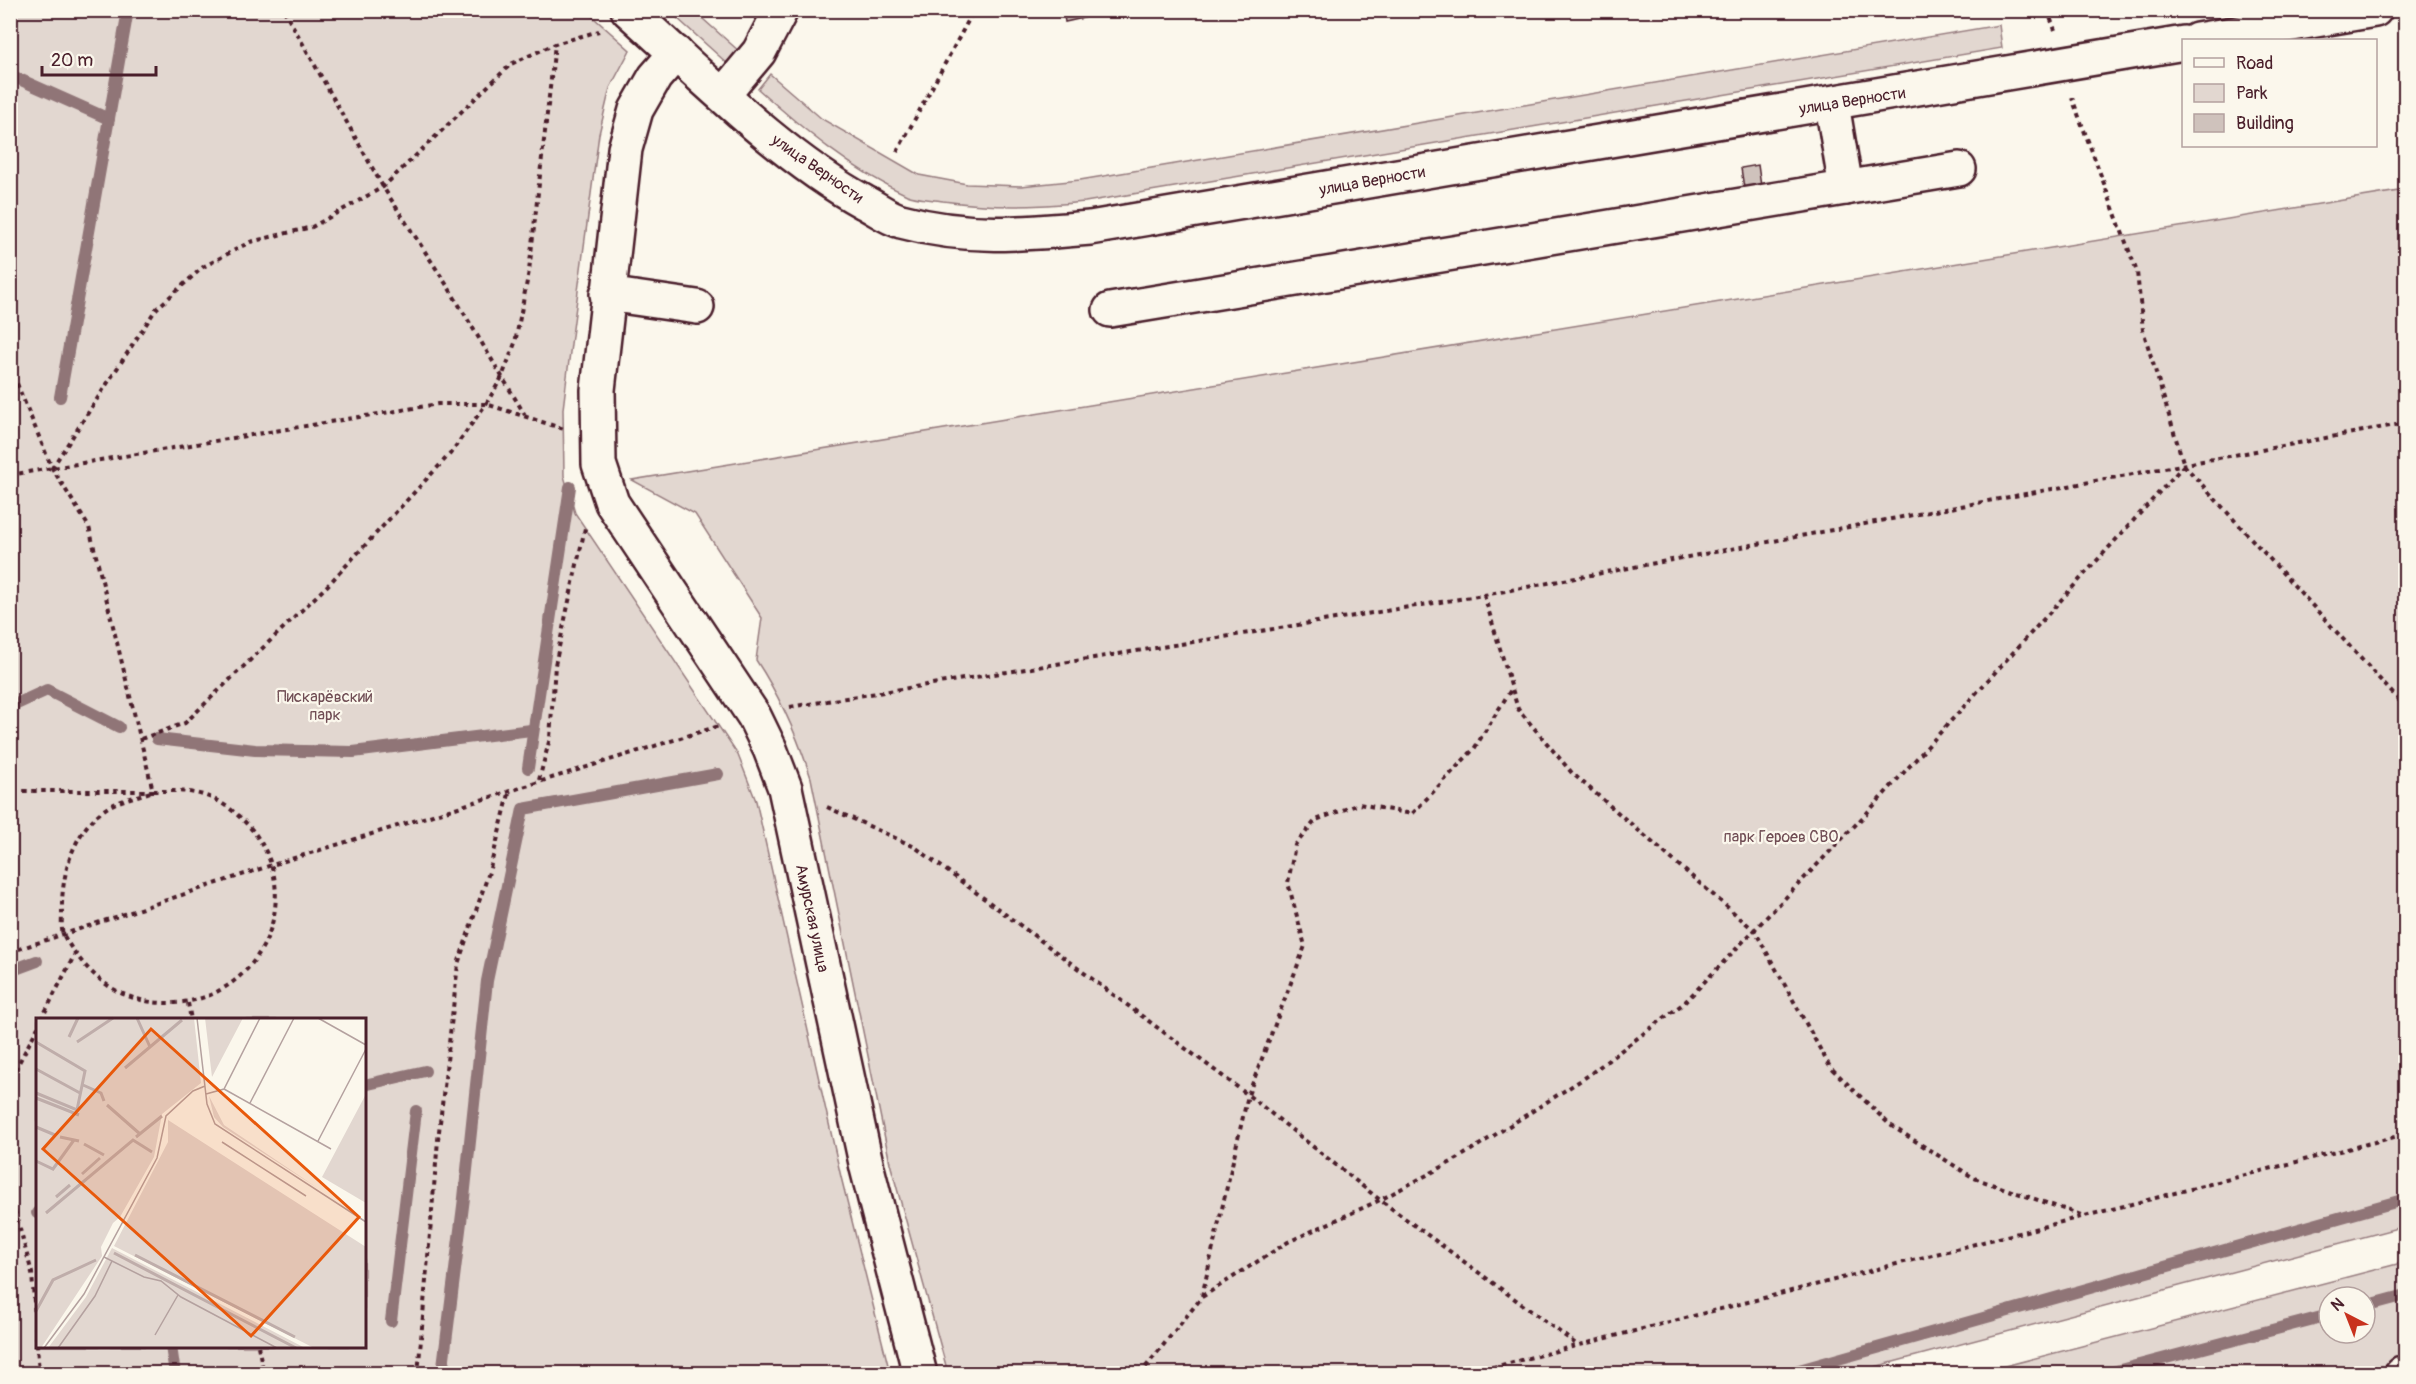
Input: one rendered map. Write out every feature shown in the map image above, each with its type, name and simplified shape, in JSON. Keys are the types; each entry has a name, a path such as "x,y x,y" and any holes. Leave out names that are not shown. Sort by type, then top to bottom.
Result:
{"street":[{"name":"улица Верности","path":"628,10 793,154 842,190 898,220 959,233 1022,235 1090,228 2182,43"},
{"path":"723,94 759,52 781,10"},
{"path":"2203,39 2375,10"},
{"name":"Амурская улица","path":"676,53 655,77 636,110 624,149 598,390 597,441 600,511 754,716 771,749 785,788 867,1168 920,1374"},
{"path":"1832,104 1846,188"},
{"path":"1110,310 1959,169"},
{"path":"607,294 697,307"}],"path":[{"path":"284,10 384,187 525,416"},
{"path":"897,153 974,10"},
{"path":"2047,10 2057,36"},
{"path":"52,468 156,309 203,267 250,242 312,226 384,187 511,64 555,44 599,31 607,35"},
{"path":"141,739 185,723 328,585 450,454 486,404 502,377 515,343 529,271 555,44"},
{"path":"2069,88 2137,272 2143,330 2184,465 2406,708"},
{"path":"10,367 52,468 89,527 153,791"},
{"path":"10,475 438,404 486,404 597,441"},
{"path":"783,708 1484,595 2406,423"},
{"path":"1140,1374 1202,1297 1288,1242 1380,1200 1457,1159 1586,1077 1684,1003 1866,814 2184,465"},
{"path":"538,780 550,738 555,665 600,511"},
{"path":"1484,595 1518,710 1572,773 1755,931 1830,1067 1890,1125 1974,1178 2085,1216"},
{"path":"1202,1297 1248,1095 1305,946 1288,883 1295,845 1316,820 1359,804 1412,814 1474,749 1512,688"},
{"path":"10,952 62,933 538,780 731,723"},
{"path":"785,788 915,848 1248,1095 1380,1200 1576,1344"},
{"path":"418,1374 438,1140 459,964 489,872 510,790"},
{"path":"10,791 153,791 183,791 204,795 233,810 256,833 272,865 276,898 270,934 251,967 222,990 188,1003 155,1004 124,995 97,977 62,933 61,889 69,857 86,828 110,806 153,791"},
{"path":"42,1018 76,952"},
{"path":"188,1003 191,1018"},
{"path":"10,1088 12,1072 36,1030"},
{"path":"1466,1374 1576,1344 2406,1134"},
{"path":"10,1193 32,1273 36,1331"},
{"path":"37,1348 39,1374"},
{"path":"258,1348 264,1374"}],"green space":[{"name":"Пискарёвский парк","path":"10,11 586,11 630,50 610,88 599,134 563,409 564,476 575,513 738,755 756,801 841,1177 890,1373 11,1373"},
{"path":"684,11 694,11 740,52 729,65 677,18"},
{"path":"1999,25 2002,48 1085,202 1048,205 980,205 907,195 866,174 847,161 810,134 758,89 770,74 822,119 919,175 967,184 1021,186 1080,180"},
{"name":"парк Героев СВО","path":"2405,190 2405,1226 1852,1373 948,1373 890,1163 811,778 788,717 756,660 762,618 695,514 632,480"},
{"path":"2405,1262 2405,1373 1978,1373"}],"building":[{"path":"1063,10 1119,10 1065,22"},
{"path":"1758,165 1761,186 1744,188 1741,168"}],"waterway":[{"path":"60,397 128,10"},
{"path":"10,75 109,119"},
{"path":"528,768 570,487"},
{"path":"10,707 47,690 119,727"},
{"path":"157,739 255,750 353,752 531,730"},
{"path":"442,1374 464,1198 487,981 523,809 718,774"},
{"path":"10,971 37,961"},
{"path":"366,1085 425,1071"},
{"path":"391,1321 416,1111"},
{"path":"1785,1374 2406,1199"},
{"path":"2377,1303 2406,1295"},
{"path":"2105,1374 2317,1318"},
{"path":"171,1348 175,1374"}]}
